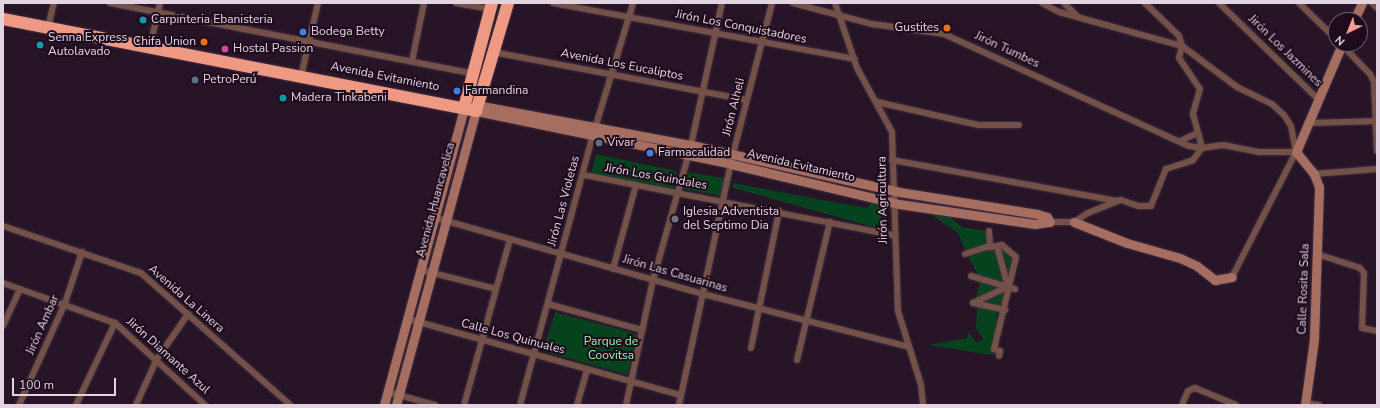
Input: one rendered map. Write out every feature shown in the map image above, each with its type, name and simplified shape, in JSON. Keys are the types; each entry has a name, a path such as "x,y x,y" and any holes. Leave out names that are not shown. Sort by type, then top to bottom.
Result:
{"highway":[{"name":"Avenida Huancavelica","path":"468,106 493,52 508,3"},
{"name":"Avenida Huancavelica","path":"468,106 491,6"},
{"name":"Avenida Evitamiento","path":"3,19 301,76 468,106"}],"street":[{"path":"48,28 54,3"},
{"path":"110,3 475,74"},
{"path":"150,47 160,3"},
{"path":"301,76 318,3"},
{"path":"412,62 424,3"},
{"path":"456,3 491,6"},
{"name":"Jirón Los Conquistadores","path":"553,3 855,59"},
{"name":"Jirón Las Violetas","path":"520,405 584,175 594,131 630,17 633,3"},
{"path":"691,145 722,3"},
{"name":"Jirón Alheli","path":"679,405 733,154 772,3"},
{"name":"Jirón Tumbes","path":"793,3 872,24 944,34 1180,141 1202,148"},
{"name":"Jirón Agricultura","path":"835,3 855,59 890,125 894,190 894,234 898,311 921,385 924,405"},
{"path":"1042,3 1059,12 1182,46 1237,87 1272,104 1284,115 1291,126 1296,152 1314,174 1377,169"},
{"path":"1064,3 1079,18"},
{"name":"Jirón Los Jazmines","path":"1220,3 1318,99"},
{"path":"1299,3 1328,31"},
{"path":"1372,3 1377,8"},
{"path":"1148,4 1179,36 1182,46 1179,58 1200,89 1194,106 1202,148"},
{"name":"Avenida Los Eucaliptos","path":"493,52 747,100"},
{"path":"1074,222 1127,243 1180,258 1197,266 1214,280 1232,277 1296,152 1336,52"},
{"path":"1349,52 1374,77 1377,151"},
{"path":"877,102 978,125 1019,125"},
{"name":"Avenida Evitamiento","path":"468,106 594,131 691,145 894,190 1037,214 1047,217 1050,222"},
{"name":"Avenida Huancavelica","path":"384,405 468,106"},
{"name":"Avenida Huancavelica","path":"396,405 445,221 468,106"},
{"path":"1307,123 1376,121"},
{"name":"Avenida Evitamiento","path":"594,131 688,156 731,164 893,202 1035,224 1057,220 1074,222"},
{"path":"1180,141 1198,132"},
{"path":"1074,222 1088,213 1117,201 1124,200 1138,206 1151,206 1166,169 1193,160 1202,148 1223,145 1258,152 1296,152"},
{"path":"626,405 653,280 688,156"},
{"path":"892,160 1117,201"},
{"name":"Calle Rosita Sala","path":"1305,404 1314,339 1320,187 1314,174"},
{"name":"Jirón Los Guindales","path":"584,175 723,200 894,234"},
{"path":"613,268 636,185"},
{"path":"751,348 779,212"},
{"name":"Jirón Las Casuarinas","path":"436,218 703,294 909,347"},
{"path":"797,360 830,222"},
{"name":"Avenida La Linera","path":"3,226 141,273 290,405"},
{"path":"989,231 990,246"},
{"path":"464,405 510,239"},
{"path":"965,254 990,246 1002,245 1016,257 1005,310 994,349 1000,351 999,356"},
{"path":"997,246 1008,287"},
{"name":"Jirón Ambar","path":"19,405 65,303 82,252"},
{"path":"1317,254 1360,268 1364,274 1362,328 1377,331"},
{"path":"421,270 496,289"},
{"path":"971,276 1016,289"},
{"name":"Jirón Diamante Azul","path":"3,283 65,303 115,323 157,359 205,405"},
{"path":"1005,310 972,303 1008,287"},
{"path":"3,326 20,289"},
{"path":"548,304 642,330"},
{"path":"136,405 157,359 188,314"},
{"name":"Calle Los Quinuales","path":"408,319 681,395"},
{"path":"76,405 115,323"},
{"path":"577,405 587,369"},
{"path":"1182,405 1188,391 1195,388 1236,405"},
{"path":"388,392 435,405"},
{"path":"195,405 198,398"},
{"path":"1217,405 1220,398"},
{"path":"1305,404 1320,405"}],"green space":[{"path":"596,154 677,171 673,189 591,174"},
{"path":"687,172 724,178 721,196 684,189"},
{"path":"733,183 866,208 875,200 888,202 884,230 733,188"},
{"path":"932,212 948,215 962,227 987,231 987,246 966,252 958,233 933,216"},
{"path":"1004,248 1012,259 1007,281 999,249"},
{"path":"996,249 1003,282 978,275 967,254"},
{"path":"980,282 1002,288 975,301"},
{"path":"1004,292 1000,308 976,302"},
{"path":"977,305 999,309 996,318 1001,319 993,349 999,351 998,356 929,345 967,338 969,332 977,343 983,339 976,328"},
{"name":"Parque de Coovitsa","path":"555,312 637,334 628,375 543,351"}],"place":[{"name":"Carpinteria Ebanisteria","path":"143,20"},
{"name":"Gustites","path":"947,28"},
{"name":"Bodega Betty","path":"303,32"},
{"name":"Chifa Union","path":"204,42"},
{"name":"Senna Express Autolavado","path":"40,45"},
{"name":"Hostal Passion","path":"225,49"},
{"name":"PetroPerú","path":"195,80"},
{"name":"Farmandina","path":"457,91"},
{"name":"Madera Tinkabeni","path":"283,98"},
{"name":"Vivar","path":"599,143"},
{"name":"Farmacalidad","path":"650,153"},
{"name":"Iglesia Adventista del Septimo Dia","path":"675,219"}]}
